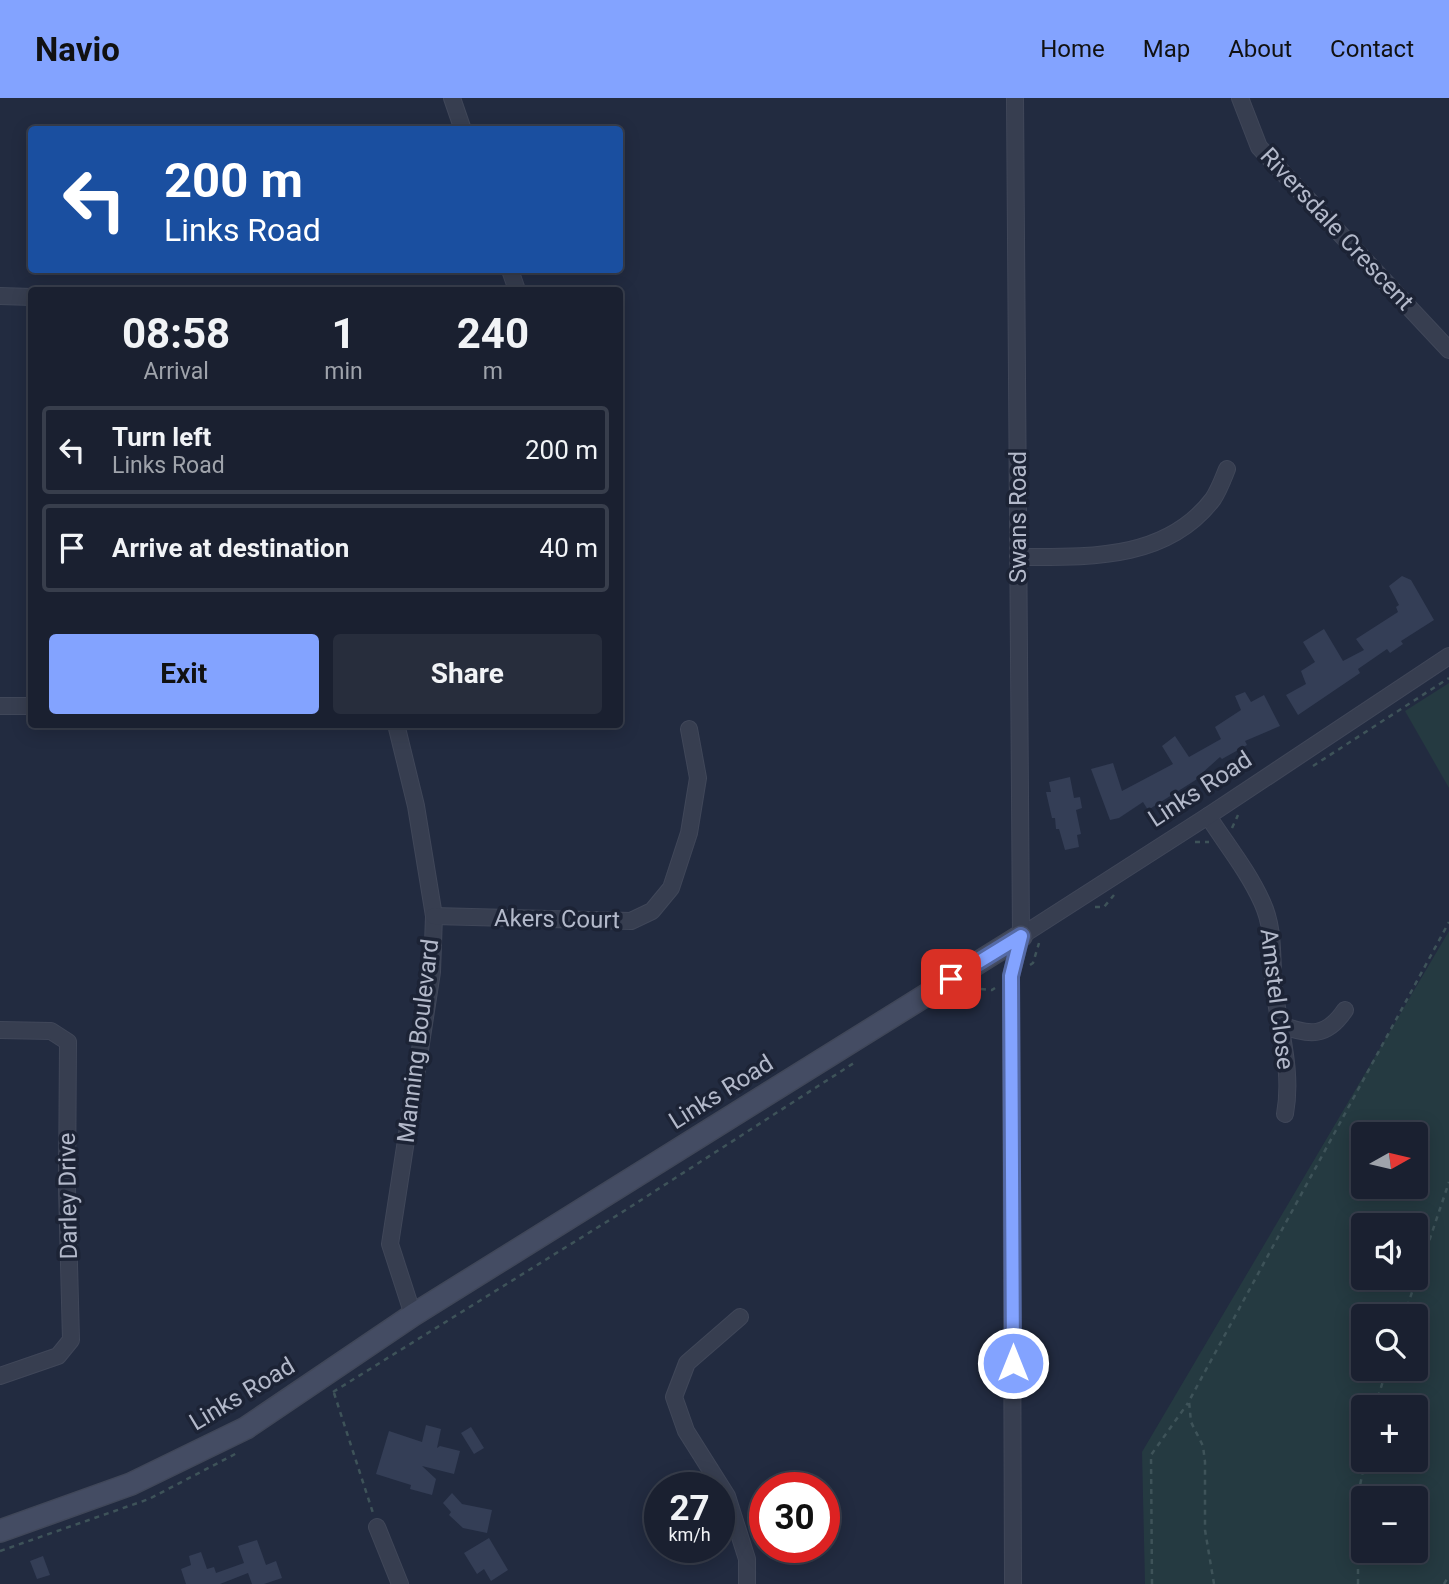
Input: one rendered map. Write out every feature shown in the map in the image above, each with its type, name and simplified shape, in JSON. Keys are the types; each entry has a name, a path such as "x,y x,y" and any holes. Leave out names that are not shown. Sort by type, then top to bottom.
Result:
{"street":[{"path":"452,98 462,126"},
{"name":"Swans Road","path":"1013,1584 1011,976 1021,936 1015,98"},
{"name":"Riversdale Crescent","path":"1245,100 1259,147 1449,350"},
{"path":"0,296 28,297"},
{"path":"1018,556 1092,557 1126,552 1162,540 1191,523 1214,497 1227,469"},
{"name":"Links Road","path":"0,1531 131,1484 247,1428 413,1315 1021,936 1449,656"},
{"path":"0,706 28,706"},
{"name":"Manning Boulevard","path":"397,728 416,806 434,916 432,972 390,1244 413,1315"},
{"name":"Akers Court","path":"434,916 631,921 652,911 670,888 689,834 698,778 689,729"},
{"name":"Amstel Close","path":"1208,816 1263,903 1273,947 1274,986 1288,1095 1284,1114"},
{"path":"1281,1025 1294,1030 1321,1031 1335,1025 1345,1010"},
{"name":"Darley Drive","path":"0,1030 51,1031 68,1042 67,1188 71,1340 58,1356 0,1376"},
{"path":"740,1317 687,1363 674,1397 685,1430 727,1496 747,1559 747,1584"},
{"path":"377,1527 400,1584"}],"path":[{"path":"1152,1584 1151,1455 1189,1401 1449,922"},
{"path":"1408,1304 1449,1182"},
{"path":"333,1392 377,1527"},
{"path":"1189,1401 1191,1422 1203,1446 1205,1530 1214,1584"},
{"path":"1358,1584 1358,1496 1363,1472"},
{"path":"1444,1584 1449,1576"}],"shaded area":[{"path":"1449,683 1449,788 1405,711"},
{"path":"1449,931 1449,1584 1145,1584 1142,1452"}],"building":[{"path":"1402,576 1411,580 1434,620 1401,641 1403,644 1390,653 1387,649 1358,669 1360,673 1298,715 1286,695 1306,684 1301,671 1315,662 1303,642 1324,629 1343,661 1364,650 1356,639 1398,612 1396,607 1399,605 1389,586"},
{"path":"1245,692 1251,702 1264,695 1280,726 1245,741 1247,745 1222,759 1220,757 1201,774 1202,776 1148,810 1143,802 1119,818 1110,820 1091,769 1113,763 1122,791 1173,764 1162,746 1175,736 1189,757 1221,739 1215,727 1241,710 1235,696"},
{"path":"1070,777 1074,798 1080,797 1082,808 1076,810 1081,834 1077,835 1079,847 1065,850 1059,829 1056,829 1055,818 1052,818 1046,792 1051,792 1049,782"},
{"path":"426,1425 441,1429 437,1448 440,1446 460,1451 454,1474 422,1466 436,1479 432,1495 410,1489 411,1485 376,1474 389,1431 422,1442"},
{"path":"471,1427 484,1448 474,1454 461,1433"},
{"path":"452,1493 462,1504 492,1510 487,1533 463,1528 449,1515 451,1512 443,1503"},
{"path":"489,1538 508,1570 491,1581 484,1569 477,1574 464,1553"},
{"path":"257,1540 266,1565 276,1561 282,1578 264,1584 252,1584 248,1573 220,1584 186,1584 181,1569 191,1565 189,1556 201,1552 207,1569 214,1567 216,1573 244,1563 238,1546"},
{"path":"43,1556 50,1575 37,1579 30,1561"}],"route":[{"path":"951,979 1021,936 1011,976 1013,1363"}]}
